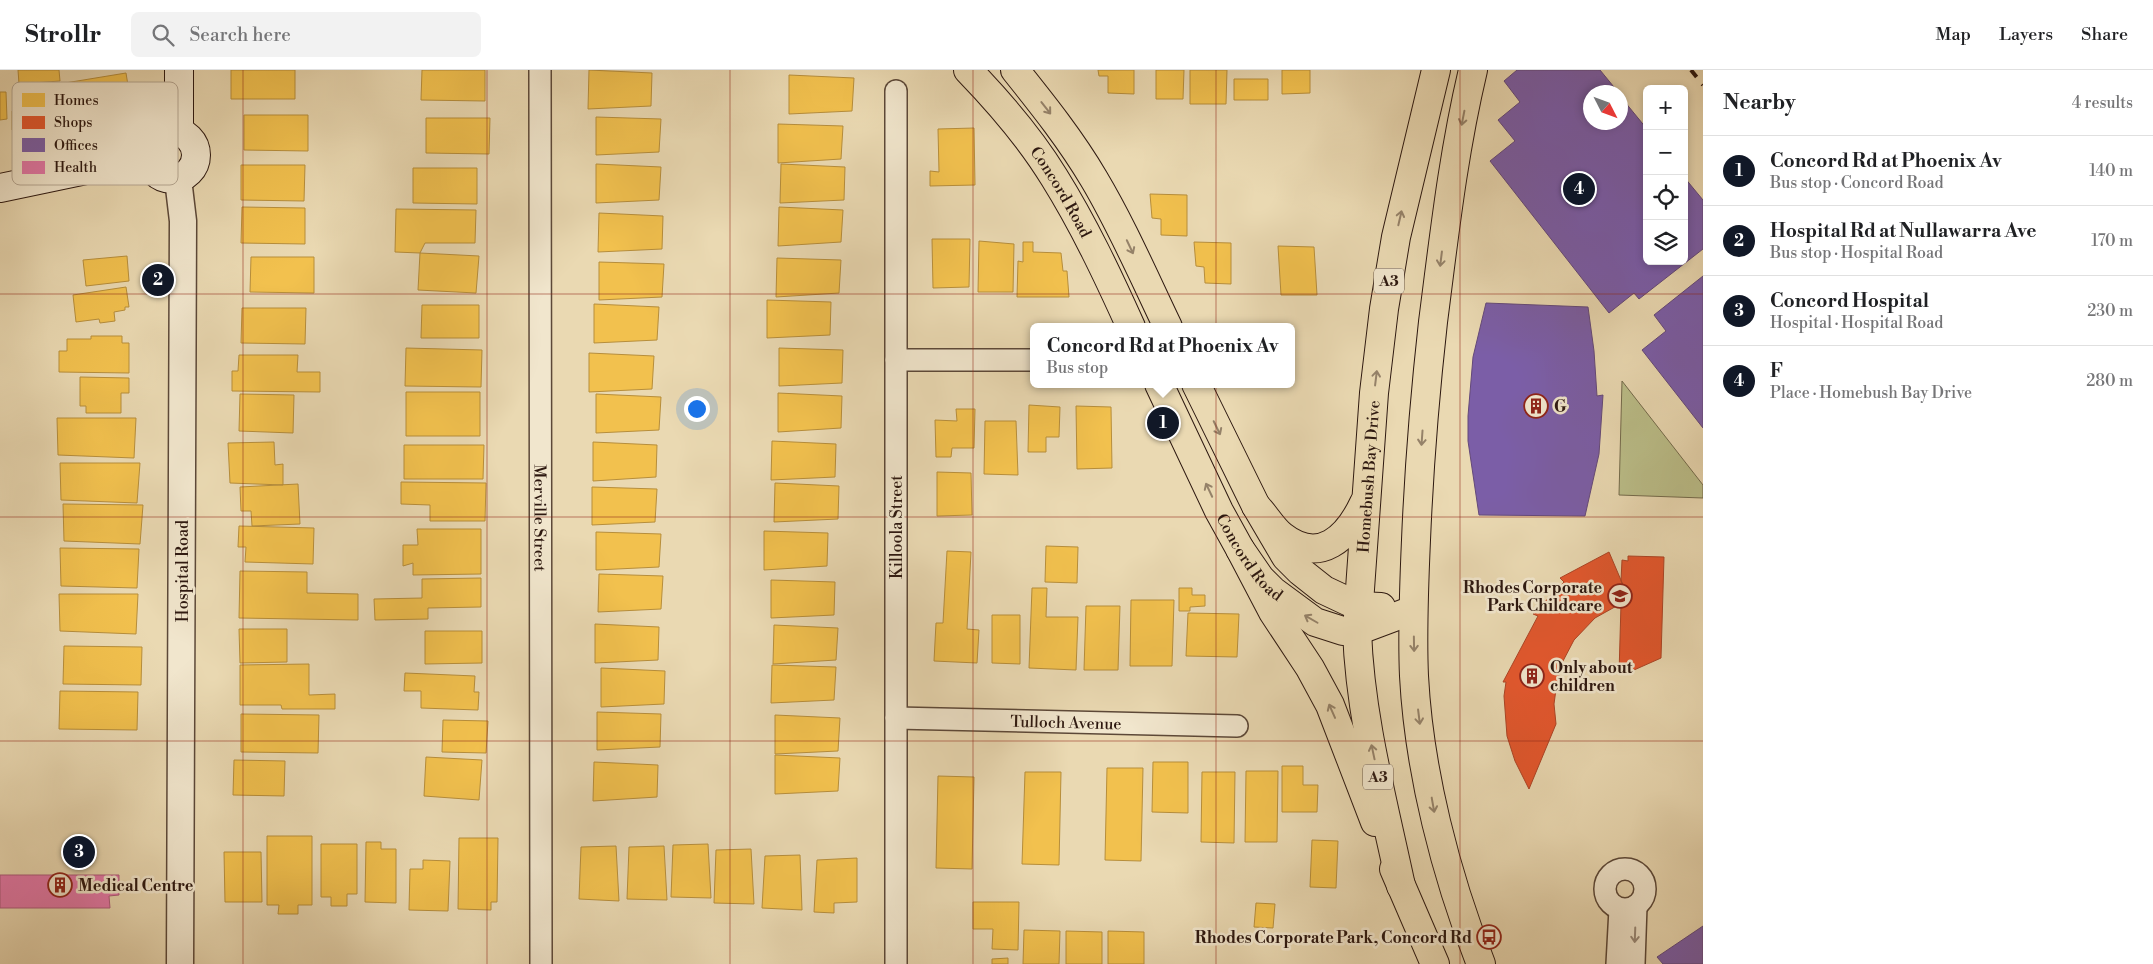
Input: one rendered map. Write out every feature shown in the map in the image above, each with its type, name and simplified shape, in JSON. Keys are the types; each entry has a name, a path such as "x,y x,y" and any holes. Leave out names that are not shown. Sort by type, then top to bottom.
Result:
{"main road":[{"path":"178,179 191,170 196,156 192,141 179,132 179,70"},
{"name":"Concord Road","path":"968,70 986,89 1054,176 1100,260 1124,322"},
{"name":"Concord Road","path":"1016,70 1050,113 1094,178 1124,233 1166,323"},
{"name":"Homebush Bay Drive","path":"1401,886 1365,717 1358,667 1358,618 1374,393 1384,309 1396,237 1436,70"},
{"path":"1473,70 1451,176 1425,389 1419,475 1414,610 1414,678 1424,757 1435,818 1459,904 1480,964"},
{"path":"0,188 14,185"},
{"name":"Concord Road","path":"1161,388 1219,511 1240,549 1260,578 1273,591 1305,616 1335,629 1358,618 1414,610"},
{"name":"Concord Road","path":"1198,388 1256,506 1286,557 1300,571 1358,618"},
{"path":"1256,506 1277,531 1290,541 1305,546 1321,548 1335,542 1350,528 1366,497"},
{"path":"1240,549 1273,612 1310,668 1330,705 1364,798 1401,886"},
{"name":"A3","path":"1401,886 1435,964"}],"street":[{"name":"Merville Street","path":"540,70 542,964"},
{"name":"Killoola Street","path":"896,91 896,964"},
{"name":"Hospital Road","path":"178,179 183,221 180,964"},
{"path":"896,360 1030,360"},
{"name":"Tulloch Avenue","path":"896,718 1237,726"},
{"path":"1617,964 1628,907 1634,964"}],"green space":[{"path":"1622,381 1703,485 1703,498 1619,495"}],"building: Homes":[{"path":"18,70 59,70 60,81 19,82"},
{"path":"231,70 295,70 295,99 231,99"},
{"path":"422,70 485,70 485,101 421,100"},
{"path":"589,70 652,73 651,106 588,109"},
{"path":"1098,70 1134,70 1134,94 1108,93 1108,76 1099,76"},
{"path":"1156,70 1184,70 1183,99 1156,99"},
{"path":"1190,70 1227,70 1226,104 1190,104"},
{"path":"1282,70 1310,70 1310,93 1282,94"},
{"path":"126,73 127,82 71,82"},
{"path":"789,75 854,78 852,111 789,114"},
{"path":"1234,79 1268,79 1268,100 1234,100"},
{"path":"0,92 6,92 7,119 0,120"},
{"path":"244,115 308,115 308,151 244,150"},
{"path":"596,117 661,119 659,152 596,155"},
{"path":"426,118 490,118 489,154 426,153"},
{"path":"778,124 843,126 841,159 778,163"},
{"path":"974,128 975,185 930,186 930,171 939,172 938,129"},
{"path":"596,164 661,167 659,200 596,203"},
{"path":"781,164 845,167 844,200 780,203"},
{"path":"241,165 305,165 304,201 241,200"},
{"path":"413,168 477,168 477,204 413,203"},
{"path":"1150,194 1187,195 1187,236 1161,235 1161,219 1152,218"},
{"path":"242,207 305,208 305,244 241,243"},
{"path":"779,207 843,210 841,242 778,246"},
{"path":"396,209 476,210 475,243 425,243 420,253 395,252"},
{"path":"599,213 663,216 662,249 598,252"},
{"path":"932,239 970,239 969,287 933,288"},
{"path":"979,241 1014,244 1013,292 978,292"},
{"path":"1023,242 1033,242 1033,252 1061,253 1063,271 1067,271 1069,297 1017,297 1018,261 1023,262"},
{"path":"1194,242 1231,243 1231,284 1205,283 1204,267 1196,266"},
{"path":"1278,246 1314,247 1317,295 1281,295"},
{"path":"420,253 479,256 476,293 418,290"},
{"path":"127,256 129,281 86,286 83,260"},
{"path":"251,257 314,257 314,293 250,292"},
{"path":"777,258 841,260 839,293 776,297"},
{"path":"599,262 664,264 662,297 599,300"},
{"path":"126,287 129,307 125,307 125,310 114,312 115,321 100,323 99,319 76,322 73,295"},
{"path":"767,300 831,302 830,335 767,338"},
{"path":"594,304 659,307 657,340 594,343"},
{"path":"422,305 479,305 479,338 421,338"},
{"path":"242,308 306,308 305,344 241,343"},
{"path":"91,336 122,336 122,343 129,343 129,373 59,372 59,351 67,351 67,339 91,339"},
{"path":"406,348 482,350 481,387 405,386"},
{"path":"779,348 843,350 842,383 779,386"},
{"path":"589,353 654,356 652,389 589,392"},
{"path":"239,355 298,355 297,372 320,372 320,392 232,391 232,371 238,371"},
{"path":"80,377 129,378 129,393 121,393 121,413 86,413 86,406 80,406"},
{"path":"406,392 480,392 480,436 406,436"},
{"path":"778,393 842,396 841,428 778,432"},
{"path":"240,394 294,395 293,433 239,431"},
{"path":"596,394 661,397 659,430 596,433"},
{"path":"1029,405 1060,407 1059,437 1046,437 1046,452 1028,452"},
{"path":"1076,406 1111,407 1112,468 1077,469"},
{"path":"956,409 975,409 974,448 952,448 951,457 936,457 935,420 957,421"},
{"path":"57,418 136,418 134,458 58,455"},
{"path":"985,421 1016,421 1018,475 984,474"},
{"path":"772,441 836,444 835,477 771,480"},
{"path":"274,442 275,465 283,464 283,485 230,483 228,443"},
{"path":"593,442 657,445 656,477 593,481"},
{"path":"404,445 484,445 483,479 404,479"},
{"path":"60,463 140,463 137,503 61,500"},
{"path":"937,472 971,473 972,515 937,516"},
{"path":"401,482 486,483 485,521 430,521 430,505 401,504"},
{"path":"775,483 839,486 838,519 774,522"},
{"path":"298,484 300,524 252,526 251,511 241,511 240,487"},
{"path":"592,487 657,489 655,522 592,525"},
{"path":"63,504 143,505 140,544 64,541"},
{"path":"239,526 314,528 313,564 245,562 246,547 238,547"},
{"path":"417,529 481,529 481,574 413,575 413,563 403,566 403,545 418,545"},
{"path":"764,531 828,533 827,566 764,570"},
{"path":"596,532 661,534 659,567 596,570"},
{"path":"1046,546 1078,547 1077,583 1045,582"},
{"path":"60,548 139,549 137,588 61,586"},
{"path":"947,551 971,552 967,629 979,630 977,663 934,661 936,623 943,623"},
{"path":"240,571 307,572 307,593 358,594 358,620 239,618"},
{"path":"599,574 663,576 661,609 598,612"},
{"path":"481,578 481,607 428,608 428,619 375,620 374,599 422,598 422,579"},
{"path":"771,580 835,582 834,615 771,618"},
{"path":"1032,588 1047,588 1046,617 1078,617 1076,670 1029,668"},
{"path":"1179,588 1192,588 1192,595 1205,595 1205,606 1190,607 1190,611 1179,611"},
{"path":"59,594 138,594 136,634 60,631"},
{"path":"1131,600 1174,600 1172,666 1130,666"},
{"path":"1086,606 1120,606 1118,670 1084,670"},
{"path":"1188,613 1239,614 1237,657 1186,656"},
{"path":"992,615 1020,615 1020,664 992,663"},
{"path":"595,624 659,627 658,660 595,663"},
{"path":"774,625 838,628 836,660 773,664"},
{"path":"239,629 287,629 287,662 240,663"},
{"path":"425,631 482,631 482,663 425,664"},
{"path":"64,646 142,647 141,685 63,684"},
{"path":"309,664 309,695 335,694 335,709 282,709 281,705 240,705 240,665"},
{"path":"772,665 836,667 834,700 771,703"},
{"path":"601,668 665,671 664,704 601,707"},
{"path":"405,673 475,676 474,692 479,692 478,710 421,708 421,691 404,691"},
{"path":"60,691 138,692 137,730 59,729"},
{"path":"597,712 661,714 660,747 597,750"},
{"path":"241,714 319,715 318,753 241,752"},
{"path":"775,715 840,718 838,751 775,754"},
{"path":"443,720 488,721 486,753 442,752"},
{"path":"775,755 840,758 838,791 775,794"},
{"path":"426,757 482,760 479,800 424,796"},
{"path":"234,760 285,761 284,796 233,795"},
{"path":"594,762 658,765 657,797 593,801"},
{"path":"1153,762 1188,762 1188,813 1152,812"},
{"path":"1282,766 1303,766 1303,785 1318,785 1317,812 1282,812"},
{"path":"1107,768 1143,768 1141,861 1105,860"},
{"path":"1246,771 1278,771 1277,842 1245,842"},
{"path":"1025,772 1061,772 1059,865 1022,864"},
{"path":"1202,772 1235,772 1234,843 1201,842"},
{"path":"938,776 974,777 972,869 936,868"},
{"path":"267,836 312,836 312,905 298,905 298,914 278,914 279,905 267,905"},
{"path":"459,838 498,838 497,902 491,902 491,910 458,909"},
{"path":"1312,840 1338,841 1336,888 1310,887"},
{"path":"366,842 381,842 381,849 396,849 396,903 365,902"},
{"path":"321,844 357,844 357,894 347,894 347,906 331,906 331,897 321,897"},
{"path":"708,844 711,898 671,897 673,845"},
{"path":"616,846 619,901 579,899 581,847"},
{"path":"664,846 667,900 627,899 629,847"},
{"path":"751,849 754,904 714,903 716,850"},
{"path":"224,852 261,852 262,902 225,902"},
{"path":"800,855 802,910 762,908 765,856"},
{"path":"857,858 857,902 834,903 834,913 814,912 817,860"},
{"path":"423,860 450,861 448,911 409,910 410,869 423,869"},
{"path":"973,902 1019,902 1018,950 992,949 993,929 973,929"},
{"path":"1256,903 1275,904 1273,928 1254,927"},
{"path":"1024,930 1060,931 1059,964 1023,964"},
{"path":"1066,931 1102,932 1102,964 1066,964"},
{"path":"1108,931 1144,932 1144,964 1108,964"},
{"path":"1008,958 1008,964 992,964 992,959"}],"building: Shops":[{"name":"Only about children","path":"1609,552 1629,599 1595,618 1574,640 1563,661 1557,682 1554,704 1556,724 1529,789 1515,761 1507,736 1504,696 1506,682 1503,682 1538,616 1533,614 1564,582 1560,578"},
{"path":"1628,556 1664,557 1661,658 1625,674 1619,674 1621,604 1629,599 1621,581 1622,560 1628,561"}],"building: Offices":[{"path":"1517,70 1600,70 1612,85 1583,85 1583,130 1628,130 1628,106 1643,124 1643,265 1683,265 1639,299 1634,293 1609,313 1490,161 1515,141 1498,120 1520,102 1504,81"},
{"path":"1688,182 1703,200 1703,249 1688,261"},
{"path":"1703,276 1703,428 1642,350 1666,331 1654,315"},
{"name":"G","path":"1486,303 1588,307 1594,351 1597,396 1603,395 1599,454 1585,516 1479,515 1468,441 1468,416 1473,357"},
{"path":"1703,926 1703,964 1663,964 1657,957"}],"building: Health":[{"name":"Medical Centre","path":"0,875 119,875 119,895 109,896 110,908 0,908"}],"railway":[{"path":"1691,70 1703,85"}],"place":[{"name":"F","path":"1579,189"},
{"name":"Hospital Rd at Nullawarra Ave","path":"158,280"},
{"name":"G","path":"1536,406"},
{"name":"Concord Rd at Phoenix Av","path":"1163,423"},
{"name":"Rhodes Corporate Park Childcare","path":"1620,596"},
{"name":"Only about children","path":"1532,676"},
{"name":"Concord Hospital","path":"79,852"},
{"name":"Medical Centre","path":"60,885"},
{"name":"Rhodes Corporate Park, Concord Rd","path":"1489,937"}]}
